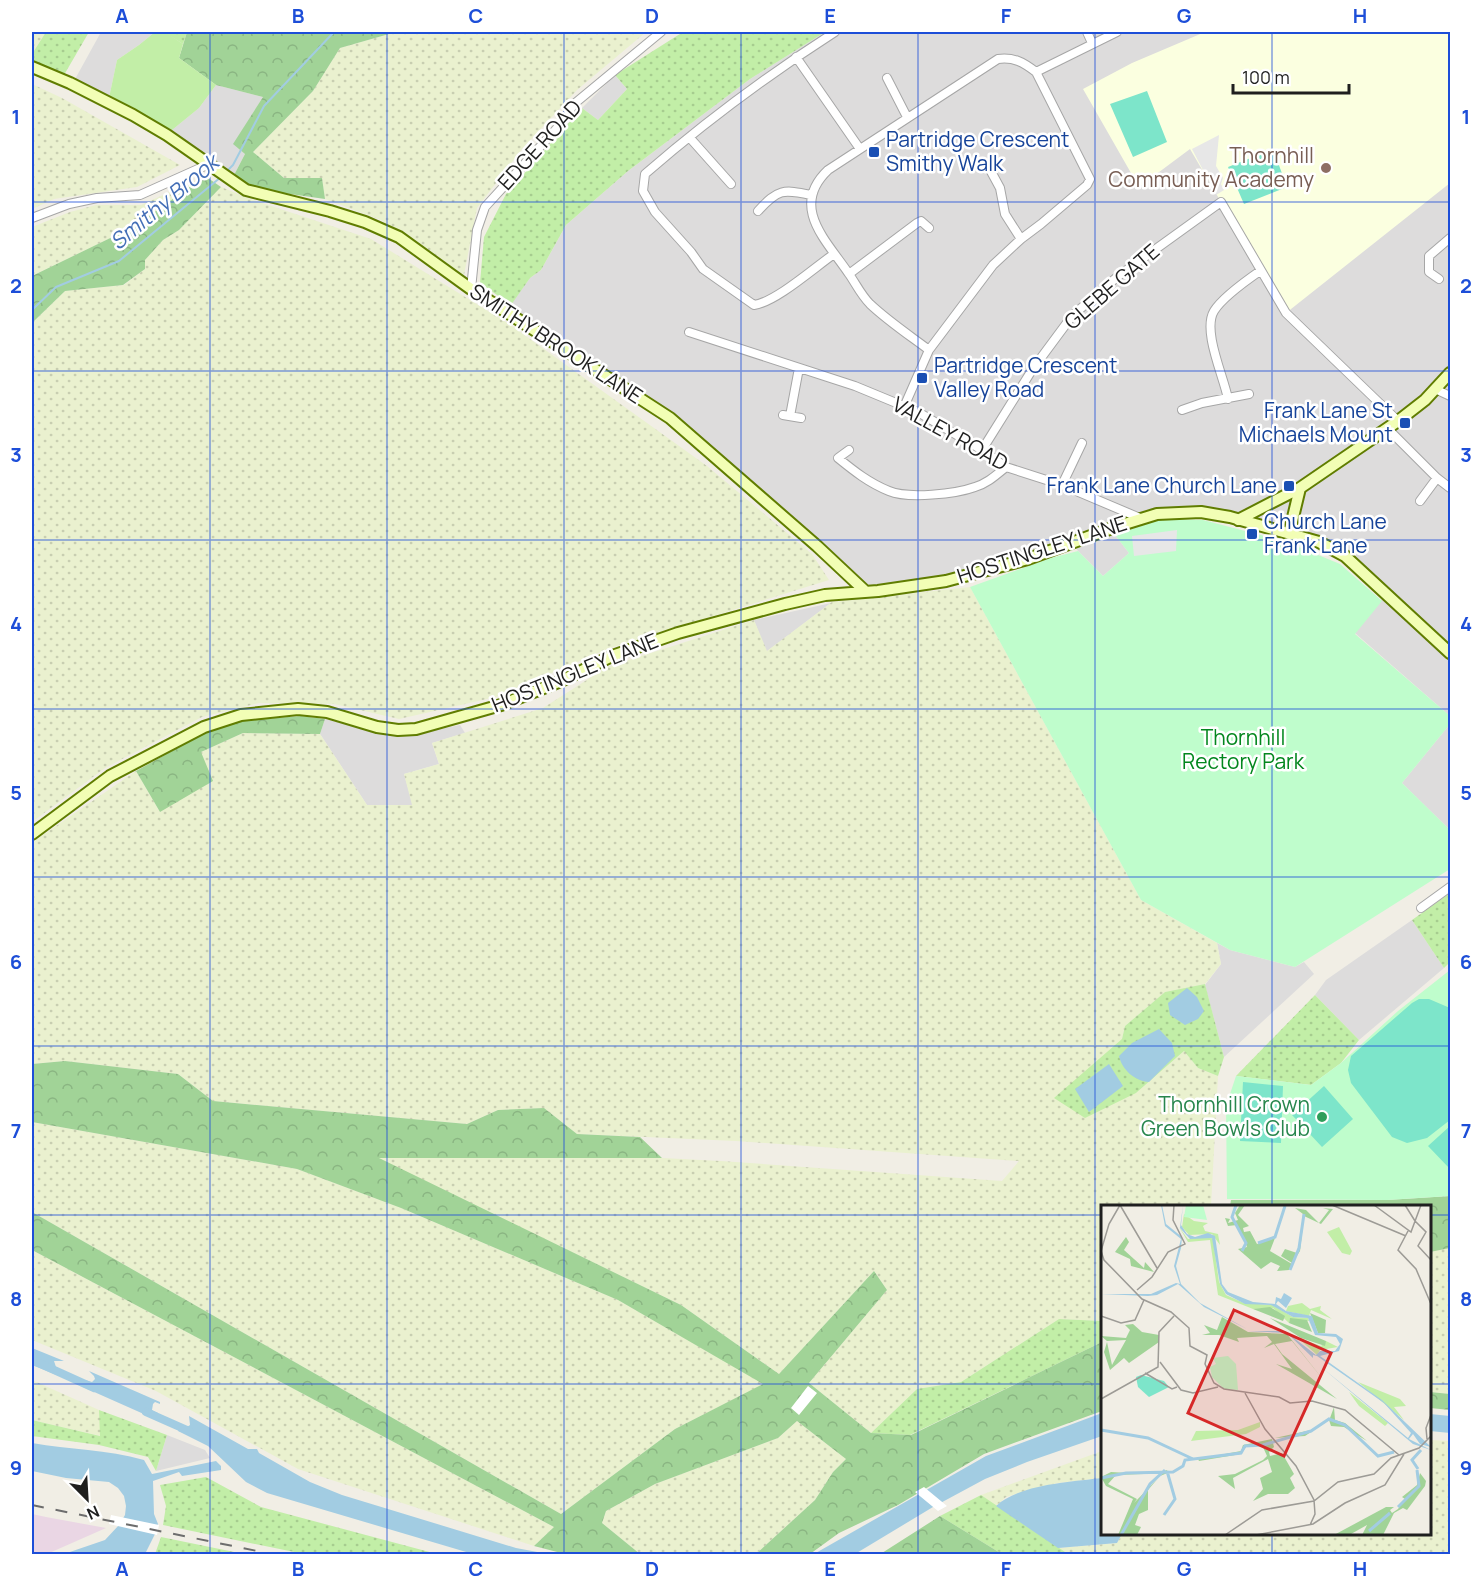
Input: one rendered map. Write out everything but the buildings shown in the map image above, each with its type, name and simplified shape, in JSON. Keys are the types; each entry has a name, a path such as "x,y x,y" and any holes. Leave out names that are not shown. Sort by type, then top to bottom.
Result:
{"main road":[{"name":"SMITHY BROOK LANE","path":"32,67 70,83 133,115 252,192 330,211 365,222 399,237 471,289 670,418 818,546 865,591"},
{"path":"1234,519 1300,488 1398,422 1450,374"},
{"path":"1289,534 1300,488"},
{"name":"HOSTINGLEY LANE","path":"32,834 110,776 204,727 241,715 298,709 327,712 377,727 398,730 416,729 501,705 561,681 612,656 678,633 825,595 946,581 1028,559 1156,514 1201,512 1319,542 1345,556 1450,653"}],"street":[{"name":"EDGE ROAD","path":"471,289 476,260 477,230 485,207 559,126 574,104 661,32"},
{"path":"834,254 772,298 754,305 703,268 655,212 643,191 645,174 713,117 835,32"},
{"path":"1087,32 1092,43"},
{"path":"1036,72 1117,32"},
{"path":"796,57 860,149"},
{"path":"904,407 928,350 993,265 1021,239 1088,185 1090,179 1036,72 1020,60 998,59 860,149 824,175 814,186 812,208 818,231 869,303 928,350"},
{"path":"887,78 907,117"},
{"path":"690,138 731,184"},
{"path":"970,164 987,164 1000,188 1005,214 1021,239"},
{"path":"32,218 69,204 96,198 140,195 207,165"},
{"path":"758,211 771,197 783,191 812,195"},
{"name":"GLEBE GATE","path":"982,450 1032,370 1072,316 1117,277 1221,202 1260,271"},
{"path":"849,274 914,225 921,221 929,228"},
{"path":"1439,279 1429,272 1429,256 1450,238"},
{"path":"1228,399 1212,338 1211,318 1217,307 1260,271 1286,313 1398,422"},
{"name":"VALLEY ROAD","path":"689,332 855,386 918,412 1006,467 1062,485 1140,518"},
{"path":"799,368 786,416 801,418"},
{"path":"1435,389 1450,396"},
{"path":"1182,410 1249,394"},
{"path":"1387,428 1450,488"},
{"path":"1062,485 1082,443"},
{"path":"849,450 838,458 861,477 891,492 921,495 973,488 989,481 1006,467"},
{"path":"1420,501 1437,478"},
{"path":"1421,908 1450,887"}],"shaded area":[{"path":"32,32 46,32 32,54"},
{"path":"101,32 155,32 117,60 109,98 74,81"},
{"path":"396,32 646,32 577,90 522,149 477,208 464,275 381,220 325,199 322,178 284,178 253,152 313,91 340,48"},
{"path":"825,32 1450,32 1450,716 1355,633 1390,589 1344,552 1196,509 1113,524 1115,535 1129,553 1103,576 1071,541 946,581 865,591 670,418 506,311 530,278 541,270 566,225 628,171 750,79"},
{"name":"Thornhill Community Academy","path":"1205,32 1450,32 1450,183 1286,313 1190,149 1139,187 1083,89 1132,63"},
{"path":"615,75 627,89 598,120 582,108"},
{"path":"32,84 62,98 180,165 137,187 54,199 32,209"},
{"path":"216,85 263,97 234,144 245,154 233,177 172,130 199,108"},
{"path":"1219,135 1216,166 1223,178 1221,184 1224,190 1216,195 1192,149"},
{"path":"205,176 135,226 32,276 32,227 70,212 96,205 141,205"},
{"path":"221,187 253,200 371,239 509,324 707,466 812,554 829,580 610,648 496,697 399,719 334,704 259,703 202,717 105,768 32,822 32,323 65,291 124,285 145,269 145,260 163,240 179,230"},
{"path":"1177,530 1176,551 1134,556 1132,536"},
{"path":"970,587 1141,900 1217,943 1221,964 1205,984 1165,992 1125,1026 1122,1039 1136,1093 1184,1051 1198,1068 1218,1076 1211,1205 1101,1205 1101,1321 1059,1319 961,1382 917,1389 871,1433 809,1383 887,1290 874,1271 779,1374 681,1305 377,1158 662,1158 1002,1181 1019,1161 736,1141 577,1134 544,1108 498,1110 467,1124 213,1101 178,1074 65,1061 32,1064 32,840 46,833 136,771 160,812 201,752 243,733 320,734 367,805 412,805 404,774 439,764 432,743 543,708 607,667 754,620 767,651 832,602"},
{"path":"831,603 766,652 754,620"},
{"path":"325,719 385,733 411,735 460,725 465,733 432,743 439,764 404,774 413,805 367,805 320,734"},
{"path":"1450,724 1450,830 1402,783"},
{"path":"1412,920 1444,968 1359,1040 1315,995 1326,980"},
{"path":"1217,943 1230,950 1295,967 1304,962 1314,974 1224,1057 1205,985 1221,964"},
{"path":"32,1122 297,1169 401,1208 618,1300 764,1384 675,1429 561,1514 32,1212"},
{"path":"1450,1248 1450,1394 1431,1392 1431,1252"},
{"path":"32,1250 554,1527 534,1546 298,1469 156,1391 32,1340"},
{"path":"32,1380 99,1410 101,1436 32,1420"},
{"path":"797,1421 846,1459 833,1472 815,1500 756,1554 640,1554 602,1523 606,1511 655,1484 778,1438"},
{"path":"167,1435 205,1450 210,1458 156,1471"},
{"path":"1431,1440 1450,1441 1450,1554 1068,1554 1058,1548 1117,1543 1121,1535 1431,1535"},
{"path":"1101,1451 1101,1478 1058,1483 1025,1491 1006,1497 996,1506 981,1495"},
{"path":"32,1514 106,1528 47,1554 32,1554"}],"green space":[{"path":"46,32 89,32 64,75 32,61 32,54"},
{"path":"155,32 165,32 183,44 179,58 216,85 199,108 172,130 109,98 117,60"},
{"path":"164,32 187,32 183,44"},
{"path":"187,32 396,32 340,48 313,91 253,152 284,178 322,178 325,199 255,189 233,177 245,154 233,144 263,97 216,85 179,58"},
{"path":"683,32 825,32 750,79 628,171 566,225 541,270 530,278 511,305 480,283 484,237 506,194 582,108 598,120 627,89 615,75"},
{"path":"1147,91 1167,142 1133,157 1110,104"},
{"path":"1273,149 1287,187 1244,204 1228,167"},
{"path":"205,176 221,187 179,230 163,240 145,260 145,269 123,285 65,291 32,323 32,276 135,226"},
{"name":"Thornhill Rectory Park","path":"1160,519 1203,520 1284,541 1340,564 1382,601 1355,634 1450,716 1450,724 1402,783 1450,830 1450,869 1295,967 1230,950 1141,900 970,587 1051,558 1078,551 1103,576 1129,553 1115,535"},
{"path":"301,716 325,719 320,734 243,733 201,752 213,781 160,812 136,771 210,730 247,720"},
{"path":"1450,893 1450,962 1444,968 1412,920"},
{"path":"1450,970 1450,1196 1387,1200 1227,1199 1226,1106 1236,1076 1311,1085 1341,1063 1398,1011"},
{"path":"1205,984 1224,1057 1218,1076 1198,1068 1184,1051 1136,1093 1085,1118 1054,1098 1122,1039 1125,1026 1165,992"},
{"path":"1315,995 1359,1040 1341,1063 1311,1085 1236,1076"},
{"path":"1419,999 1429,999 1450,1008 1450,1120 1427,1138 1407,1143 1392,1137 1351,1083 1348,1070 1351,1056"},
{"path":"65,1061 178,1074 213,1101 467,1124 498,1110 544,1108 577,1134 640,1137 662,1158 379,1158 681,1305 779,1374 874,1271 887,1290 809,1383 871,1433 911,1435 1101,1342 1101,1411 984,1454 898,1505 839,1533 810,1554 756,1554 815,1500 833,1472 846,1459 797,1421 778,1438 655,1484 606,1511 602,1523 640,1554 565,1554 534,1546 554,1527 32,1250 32,1212 561,1514 675,1429 763,1384 618,1300 401,1208 297,1169 32,1122 32,1064"},
{"path":"1243,1082 1283,1086 1281,1143 1240,1141"},
{"name":"Thornhill Crown Green Bowls Club","path":"1324,1086 1353,1119 1322,1147 1292,1115"},
{"path":"1450,1126 1450,1169 1428,1146"},
{"path":"1450,1196 1450,1248 1431,1252 1431,1205 1230,1205 1231,1200 1387,1200"},
{"path":"1059,1319 1101,1321 1101,1342 910,1435 871,1433 917,1389 961,1382"},
{"path":"1431,1392 1450,1394 1450,1410 1431,1408"},
{"path":"99,1410 167,1435 156,1471 148,1457 99,1445 32,1436 32,1420 100,1436"},
{"path":"206,1477 261,1507 437,1554 304,1554 163,1525 166,1506 160,1485"},
{"path":"981,1495 1068,1554 1002,1554 940,1516"},
{"path":"940,1516 1002,1554 882,1553"},
{"path":"161,1537 244,1554 155,1554"}],"water":[{"path":"1187,988 1197,997 1204,1011 1198,1019 1185,1025 1170,1015 1168,1003"},
{"path":"1159,1029 1172,1043 1175,1056 1149,1082 1134,1077 1126,1070 1119,1056 1132,1043"},
{"path":"1109,1064 1123,1086 1089,1112 1075,1089"},
{"path":"32,1348 64,1361 54,1361 56,1367 62,1370 59,1376 32,1365"},
{"path":"89,1371 160,1402 160,1404 155,1402 153,1404 152,1410 158,1413 155,1419 83,1387 85,1380 92,1382 95,1379"},
{"path":"1101,1413 1101,1436 985,1479 855,1554 814,1554 986,1456"},
{"path":"1431,1414 1450,1416 1450,1433 1431,1431"},
{"path":"189,1416 248,1449 257,1449 259,1453 310,1482 342,1495 516,1548 548,1554 473,1554 267,1493 246,1482 208,1446 178,1431 181,1425 187,1427 190,1425"},
{"path":"32,1443 130,1456 144,1460 152,1474 216,1461 221,1466 221,1470 182,1476 179,1472 153,1481 154,1514 158,1524 145,1554 64,1554 105,1540 125,1515 124,1496 109,1482 66,1478 32,1471"},
{"path":"1101,1478 1101,1535 1121,1535 1117,1543 1058,1548 996,1506 1018,1493 1061,1483"}],"pier":[{"path":"808,1386 817,1393 799,1415 791,1408"},
{"path":"924,1487 947,1506 938,1511 915,1492"},
{"path":"111,1515 159,1525 157,1535 109,1524"}],"waterway":[{"name":"Smithy Brook","path":"227,171 233,165 264,106 334,32"},
{"name":"Smithy Brook","path":"32,310 56,287 119,261 221,177"},
{"path":"32,1360 94,1388"},
{"path":"146,1412 189,1431"}],"railway":[{"path":"32,1505 272,1554"}],"place":[{"name":"Partridge Crescent Smithy Walk","path":"874,152"},
{"name":"Thornhill Community Academy","path":"1326,168"},
{"name":"Partridge Crescent Valley Road","path":"922,378"},
{"name":"Frank Lane St Michaels Mount","path":"1405,423"},
{"name":"Frank Lane Church Lane","path":"1289,486"},
{"name":"Church Lane Frank Lane","path":"1252,534"},
{"name":"Thornhill Crown Green Bowls Club","path":"1322,1117"}]}
